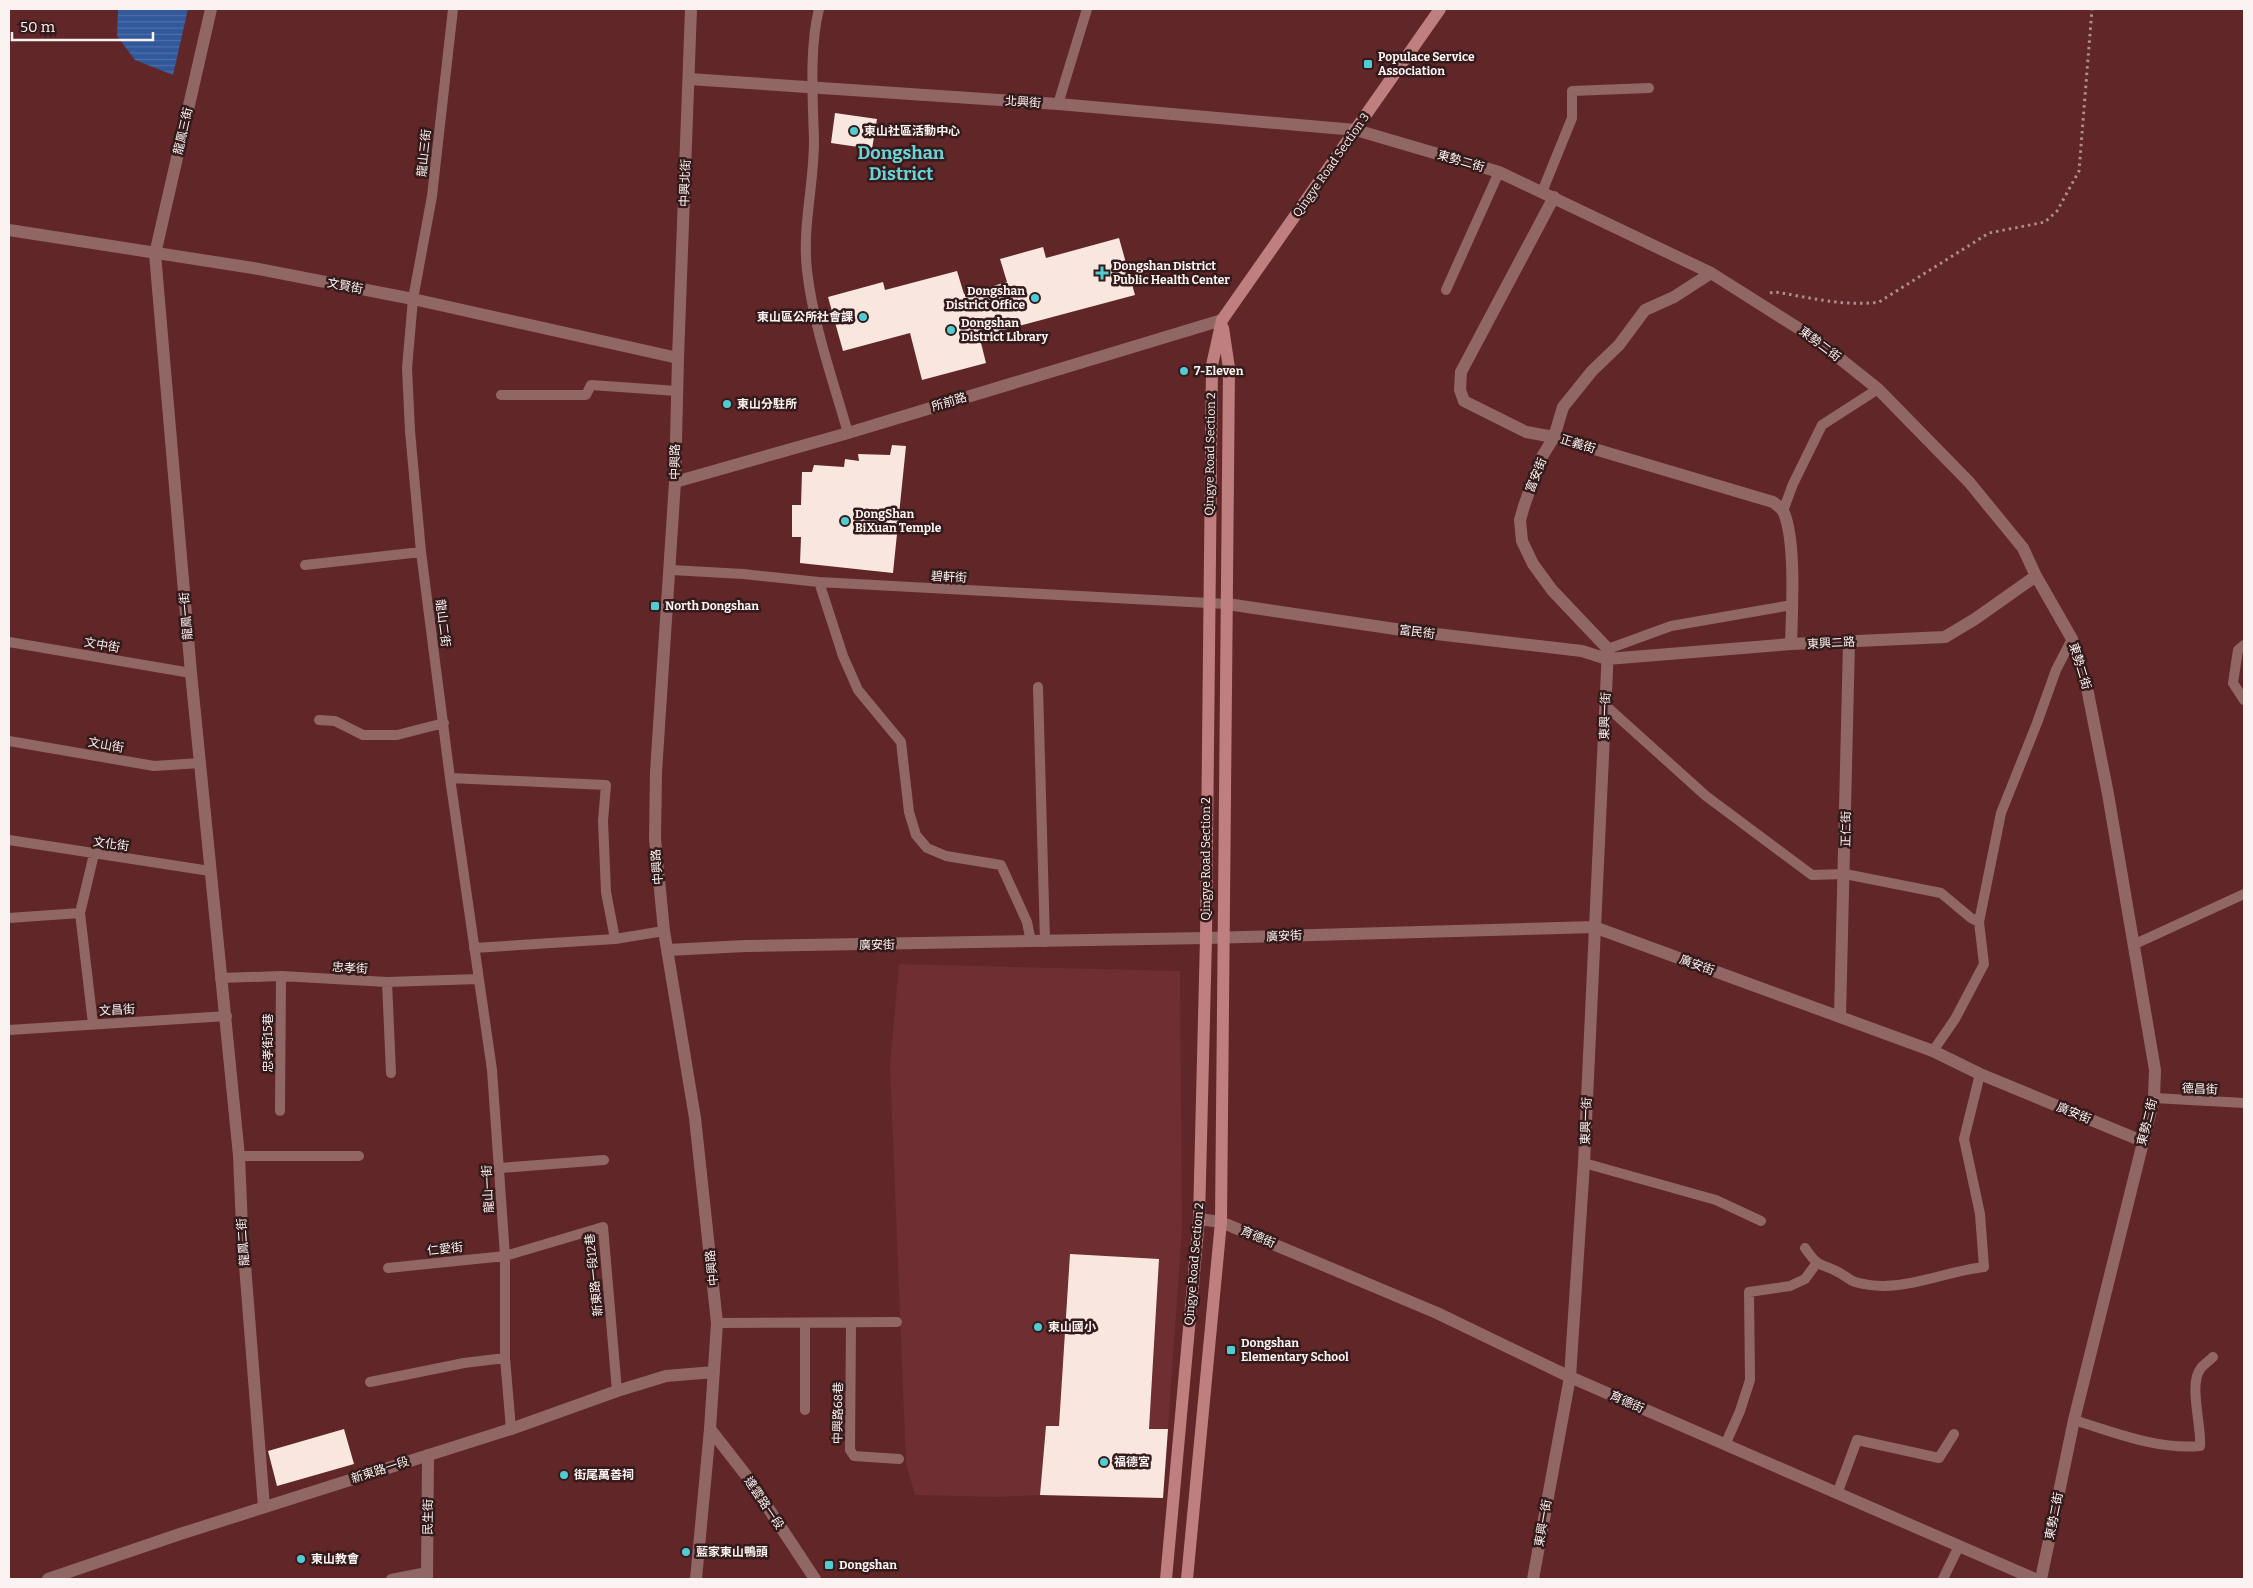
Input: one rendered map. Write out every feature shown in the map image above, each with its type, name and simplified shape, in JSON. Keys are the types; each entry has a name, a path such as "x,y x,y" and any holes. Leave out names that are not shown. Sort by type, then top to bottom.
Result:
{"main road":[{"name":"Qingye Road Section 3","path":"1222,320 1440,9"},
{"name":"Qingye Road Section 2","path":"1166,1579 1199,1219 1206,938 1208,603 1212,365 1222,320"},
{"name":"Qingye Road Section 2","path":"1187,1579 1221,1222 1229,368 1222,320"}],"street":[{"name":"龍鳳三街","path":"155,254 211,9"},
{"name":"中興北街","path":"678,358 691,9"},
{"name":"北興街","path":"689,79 1058,104 1356,130"},
{"name":"東勢二街","path":"1356,130 1499,172 1711,272 1814,338 1878,389 1969,482 2023,548 2036,576 2072,639 2087,688 2155,1070 2154,1098 2074,1420 2041,1579"},
{"name":"正義街","path":"1554,197 1461,372 1460,390 1464,401 1526,432 1554,437 1773,502 1783,511"},
{"name":"文賢街","path":"9,230 253,268 412,299 678,358"},
{"name":"龍鳳一街","path":"155,254 190,674 220,978"},
{"name":"富安街","path":"1607,654 1552,590 1533,564 1522,541 1520,520 1540,460 1554,437 1562,407 1592,371 1619,345 1645,310 1674,297 1711,272"},
{"name":"所前路","path":"675,482 848,433 1222,320"},
{"name":"中興路","path":"678,358 675,482 656,772 655,839 664,931 695,1118 717,1323 710,1429"},
{"path":"1783,511 1790,536 1791,644"},
{"name":"東興二路","path":"1607,654 1945,637 1975,619 2036,576"},
{"name":"富民街","path":"1227,604 1402,630 1607,654"},
{"name":"正仁街","path":"1840,1017 1845,874 1849,642"},
{"name":"東興一街","path":"1533,1579 1570,1377 1584,1163 1607,654"},
{"name":"廣安街","path":"668,950 745,946 1045,942 1594,927 1932,1051 1980,1074 2142,1141"},
{"name":"龍鳳二街","path":"220,978 226,1016 239,1156 242,1227 264,1508"},
{"name":"育德街","path":"1199,1219 1221,1222 1437,1313 1570,1377 2035,1579"},
{"name":"新東路一段","path":"48,1579 511,1429 617,1391 666,1376 714,1372"},
{"path":"696,1579 710,1429"},
{"name":"達雲路一段","path":"710,1429 749,1478 815,1579"},
{"name":"民生街","path":"427,1576 428,1455"}],"lane":[{"name":"龍山三街","path":"412,299 432,196 453,9"},
{"path":"819,9 816,22 812,87 814,143 812,189 807,217 807,269 813,305 848,433"},
{"path":"1058,104 1087,9"},
{"path":"1542,192 1572,118 1572,91 1649,88"},
{"path":"1446,290 1499,172"},
{"name":"龍山二街","path":"412,299 407,368 410,431 421,552 474,948"},
{"path":"501,395 586,395 591,385 677,391"},
{"path":"1783,511 1793,484 1822,425 1878,389"},
{"path":"306,565 421,552"},
{"name":"碧軒街","path":"670,570 743,574 819,582 1227,604"},
{"path":"819,582 843,656 858,690 901,742 909,812 916,835 927,848 946,856 1001,864 1027,922 1031,942"},
{"path":"1607,654 1671,626 1792,605"},
{"path":"1932,1051 1955,1019 1984,964 1979,922 2001,813 2056,670 2072,639"},
{"name":"文中街","path":"9,642 190,674"},
{"path":"2244,645 2238,650 2233,683 2244,700"},
{"path":"1038,687 1045,942"},
{"path":"1606,706 1706,796 1812,875 1845,874 1941,892 1971,918 1979,922"},
{"path":"319,720 335,721 363,735 397,735 444,724"},
{"name":"文山街","path":"9,741 154,766 200,763"},
{"path":"450,778 606,785 604,821 606,892 615,939"},
{"name":"文化街","path":"9,840 210,871"},
{"path":"93,1024 80,913 94,854"},
{"path":"2134,944 2244,894"},
{"path":"9,918 80,913"},
{"path":"474,948 615,939 664,931"},
{"name":"龍山一街","path":"474,948 492,1070 500,1168 505,1256 504,1358 511,1429"},
{"name":"忠孝街","path":"220,978 281,976 387,982 478,979"},
{"name":"忠孝街15巷","path":"280,1111 281,976"},
{"path":"387,982 391,1073"},
{"name":"文昌街","path":"9,1030 226,1016"},
{"path":"1805,1248 1816,1264 1837,1272 1854,1282 1891,1287 1917,1283 1961,1270 1984,1267 1980,1214 1964,1140 1980,1074"},
{"name":"德昌街","path":"2154,1098 2244,1103"},
{"path":"239,1156 359,1156"},
{"path":"500,1168 604,1160"},
{"path":"1584,1163 1716,1200 1761,1221"},
{"name":"新東路一段12巷","path":"505,1256 603,1227 617,1391"},
{"name":"仁愛街","path":"388,1268 505,1256"},
{"path":"1725,1445 1740,1411 1750,1380 1749,1292 1790,1286 1805,1279 1816,1264"},
{"path":"717,1323 897,1322"},
{"path":"805,1323 805,1410"},
{"name":"中興路68巷","path":"851,1323 850,1450 854,1456 899,1459"},
{"path":"2074,1420 2148,1442 2184,1448 2200,1446 2201,1437 2196,1413 2196,1385 2199,1369 2213,1357"},
{"path":"370,1382 464,1363 504,1358"},
{"path":"1837,1494 1857,1440 1940,1458 1954,1434"},
{"path":"1943,1579 1959,1546"},
{"path":"391,1579 427,1576"}],"path":[{"path":"1749,297 1775,292 1846,303 1865,304 1878,302 1989,233 2045,222 2057,211 2078,171 2092,9"}],"shaded area":[{"name":"東山國小","path":"899,964 1180,971 1182,1229 1168,1429 1046,1426 1040,1495 998,1497 915,1495 906,1464 890,1065"}],"water":[{"path":"118,9 188,9 173,75 135,60 117,36"}],"building":[{"name":"東山社區活動中心","path":"835,113 877,119 872,149 831,143"},
{"path":"1119,238 1135,295 985,335 986,337 980,339 986,363 922,380 910,333 843,351 828,297 883,282 885,290 957,271 964,294 1007,282 1000,259 1043,247 1046,258"},
{"name":"DongShan BiXuan Temple","path":"892,445 906,446 893,573 800,563 801,537 792,537 792,505 801,505 802,472 812,472 814,465 844,467 845,459 859,461 858,454 890,455"},
{"path":"1070,1254 1159,1259 1149,1429 1168,1429 1163,1498 1040,1495 1046,1426 1059,1426"},
{"path":"344,1429 354,1464 277,1486 268,1451"}],"place":[{"name":"Populace Service Association","path":"1368,64"},
{"name":"東山社區活動中心","path":"854,131"},
{"name":"Dongshan District Public Health Center","path":"1102,273"},
{"name":"Dongshan District Office","path":"1035,298"},
{"name":"東山區公所社會課","path":"863,317"},
{"name":"Dongshan District Library","path":"951,330"},
{"name":"7-Eleven","path":"1184,371"},
{"name":"東山分駐所","path":"727,404"},
{"name":"DongShan BiXuan Temple","path":"845,521"},
{"name":"North Dongshan","path":"655,606"},
{"name":"東山國小","path":"1038,1327"},
{"name":"Dongshan Elementary School","path":"1231,1350"},
{"name":"福德宮","path":"1104,1462"},
{"name":"街尾萬善祠","path":"564,1475"},
{"name":"藍家東山鴨頭","path":"686,1552"},
{"name":"東山教會","path":"301,1559"},
{"name":"Dongshan","path":"829,1565"}],"district":[{"name":"Dongshan District","path":"901,163"}]}
